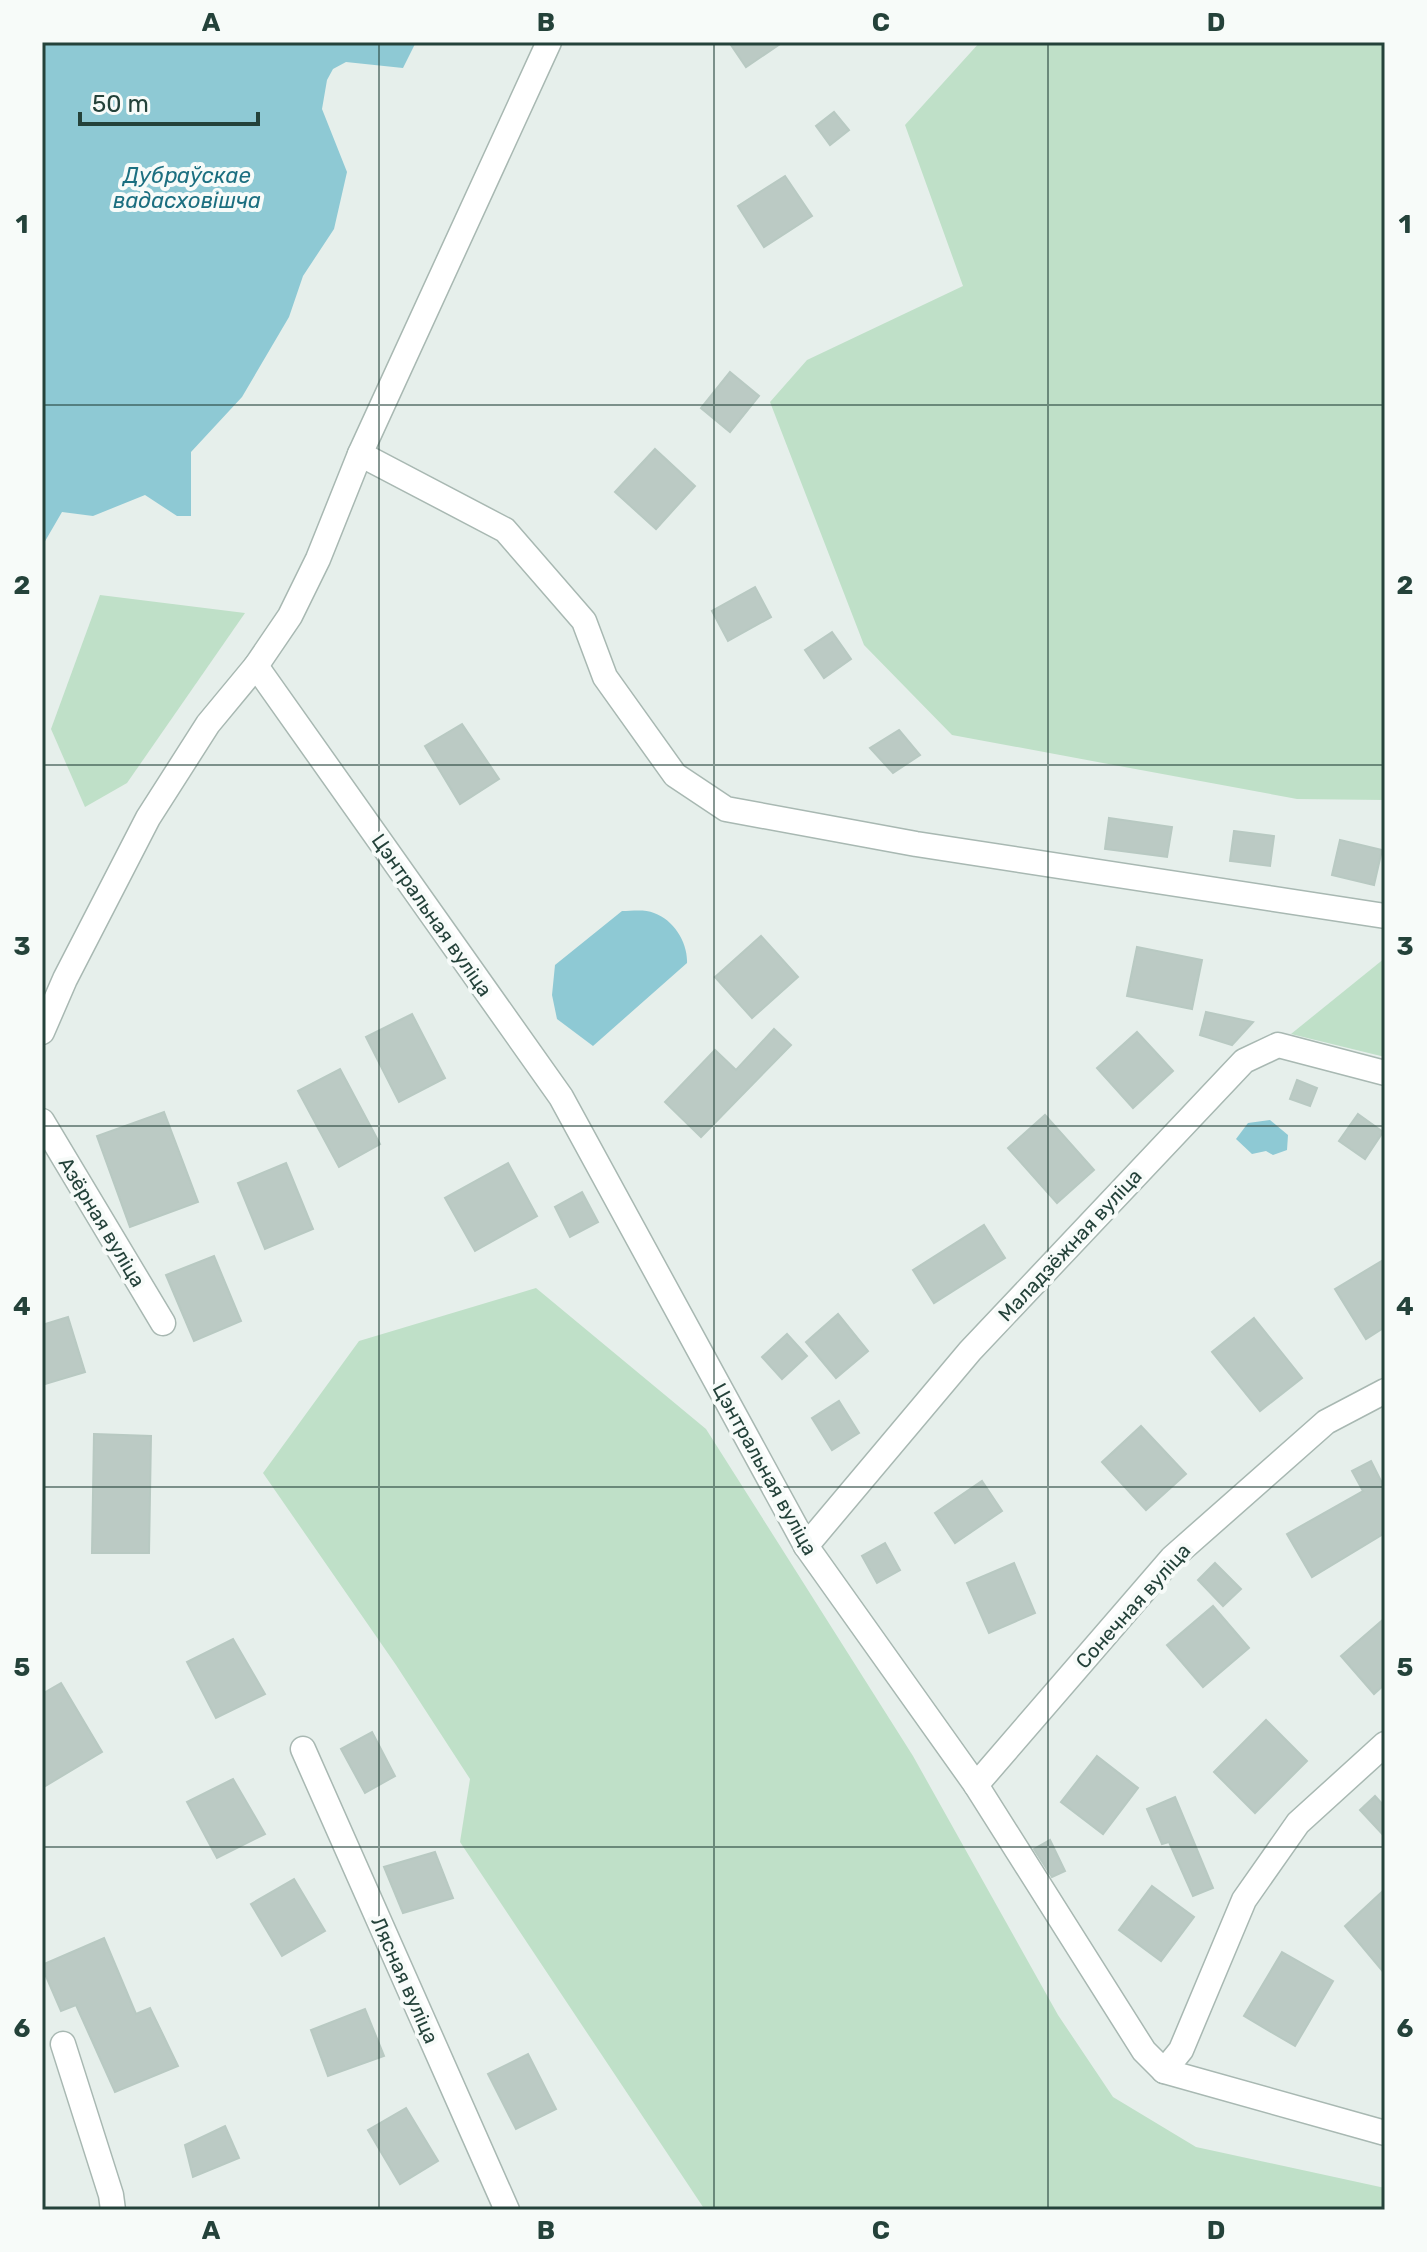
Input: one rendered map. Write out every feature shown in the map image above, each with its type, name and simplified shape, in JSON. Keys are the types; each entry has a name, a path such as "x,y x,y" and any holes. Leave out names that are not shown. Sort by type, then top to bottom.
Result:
{"street":[{"path":"42,1032 65,979 148,818 208,724 256,666 290,616 360,454 549,42"},
{"path":"360,454 505,530 584,621 605,677 675,775 726,809 916,844 1385,916"},
{"name":"Цэнтральная вуліца","path":"256,666 561,1097 806,1546 976,1785 1144,2051 1164,2071"},
{"name":"Маладзёжная вуліца","path":"806,1546 970,1351 1244,1061 1278,1045 1385,1073"},
{"name":"Азёрная вуліца","path":"42,1121 163,1323"},
{"name":"Сонечная вуліца","path":"976,1785 1172,1558 1326,1422 1385,1391"},
{"path":"1385,1744 1298,1823 1244,1900 1181,2050 1164,2071 1385,2133"},
{"name":"Лясная вуліца","path":"303,1749 507,2210"},
{"path":"63,2044 111,2195 113,2210"}],"green space":[{"path":"980,42 1385,42 1385,800 1297,799 952,735 864,645 770,402 807,360 963,286 905,125"},
{"path":"100,595 245,613 127,783 85,807 51,729"},
{"path":"1385,958 1385,1057 1291,1034"},
{"path":"536,1288 706,1429 913,1756 1058,2015 1113,2097 1196,2147 1385,2188 1385,2210 705,2210 460,1842 470,1779 396,1665 263,1473 359,1341"}],"water":[{"name":"Дубраўскае вадасховішча","path":"42,42 416,42 403,68 346,62 333,69 327,80 322,109 347,172 334,229 303,276 289,317 242,397 191,452 191,516 177,516 145,495 93,516 62,512 44,543"},
{"path":"622,911 650,912 668,921 682,940 687,963 593,1046 557,1019 552,995 555,965"},
{"path":"1270,1120 1288,1135 1287,1150 1273,1155 1266,1151 1252,1154 1236,1139 1248,1123"}],"building":[{"path":"729,42 783,42 746,67"},
{"path":"834,112 849,130 830,145 816,126"},
{"path":"785,176 812,216 764,247 738,206"},
{"path":"730,372 759,396 730,432 701,408"},
{"path":"655,449 695,486 656,529 615,492"},
{"path":"755,587 771,617 728,641 712,611"},
{"path":"832,632 851,659 824,678 805,650"},
{"path":"462,724 499,779 460,804 425,746"},
{"path":"899,730 920,755 893,773 870,748"},
{"path":"1109,818 1172,827 1167,857 1105,849"},
{"path":"1234,831 1274,836 1270,866 1230,861"},
{"path":"1340,840 1382,850 1374,885 1332,875"},
{"path":"761,936 798,977 752,1018 715,977"},
{"path":"1137,947 1202,960 1192,1009 1127,996"},
{"path":"1206,1012 1253,1022 1232,1045 1200,1035"},
{"path":"412,1014 445,1078 399,1102 366,1037"},
{"path":"774,1029 791,1045 701,1137 665,1102 715,1050 736,1070"},
{"path":"1137,1032 1173,1071 1133,1108 1097,1068"},
{"path":"340,1069 380,1144 339,1167 298,1091"},
{"path":"1297,1080 1317,1088 1310,1106 1290,1099"},
{"path":"164,1112 198,1202 130,1227 97,1136"},
{"path":"1358,1114 1383,1132 1365,1159 1339,1141"},
{"path":"1045,1115 1094,1170 1057,1203 1008,1148"},
{"path":"286,1163 313,1229 265,1249 238,1183"},
{"path":"508,1163 537,1216 475,1251 445,1198"},
{"path":"582,1192 598,1222 570,1237 555,1207"},
{"path":"984,1225 1005,1258 934,1303 913,1270"},
{"path":"214,1256 241,1321 194,1341 166,1275"},
{"path":"1385,1259 1385,1327 1366,1339 1335,1289"},
{"path":"838,1314 868,1351 836,1378 806,1342"},
{"path":"68,1317 85,1372 42,1385 42,1325"},
{"path":"1254,1318 1302,1378 1260,1411 1212,1352"},
{"path":"787,1334 807,1356 782,1379 762,1357"},
{"path":"839,1401 859,1433 832,1450 812,1418"},
{"path":"1141,1426 1186,1474 1146,1510 1102,1462"},
{"path":"94,1434 151,1436 149,1553 92,1553"},
{"path":"1371,1461 1385,1489 1385,1533 1312,1577 1287,1534 1363,1491 1352,1471"},
{"path":"982,1481 1002,1511 955,1543 935,1513"},
{"path":"885,1543 900,1570 877,1583 862,1556"},
{"path":"1014,1563 1035,1613 989,1633 967,1583"},
{"path":"1215,1563 1241,1589 1223,1606 1198,1580"},
{"path":"1213,1606 1249,1648 1203,1687 1167,1645"},
{"path":"1385,1618 1385,1684 1374,1694 1341,1656"},
{"path":"233,1639 265,1694 216,1718 187,1662"},
{"path":"61,1683 102,1752 42,1788 42,1694"},
{"path":"1266,1720 1307,1761 1255,1813 1214,1772"},
{"path":"372,1732 395,1776 365,1793 341,1749"},
{"path":"1097,1756 1138,1788 1103,1834 1061,1802"},
{"path":"233,1779 265,1834 217,1858 187,1802"},
{"path":"1375,1796 1385,1807 1385,1837 1360,1810"},
{"path":"1175,1797 1213,1888 1193,1896 1169,1842 1162,1844 1147,1809"},
{"path":"1050,1840 1065,1871 1052,1877 1034,1849"},
{"path":"435,1852 453,1898 403,1913 384,1867"},
{"path":"294,1879 325,1931 282,1956 251,1904"},
{"path":"1152,1886 1194,1917 1161,1961 1119,1930"},
{"path":"1385,1889 1385,1974 1345,1926"},
{"path":"104,1938 136,2014 150,2008 178,2066 115,2092 76,2005 61,2011 42,1967"},
{"path":"1282,1952 1333,1981 1295,2046 1244,2016"},
{"path":"365,2009 384,2056 328,2076 311,2030"},
{"path":"528,2054 556,2109 516,2129 488,2074"},
{"path":"406,2108 438,2161 400,2184 368,2130"},
{"path":"225,2126 239,2158 193,2177 185,2145"}]}
